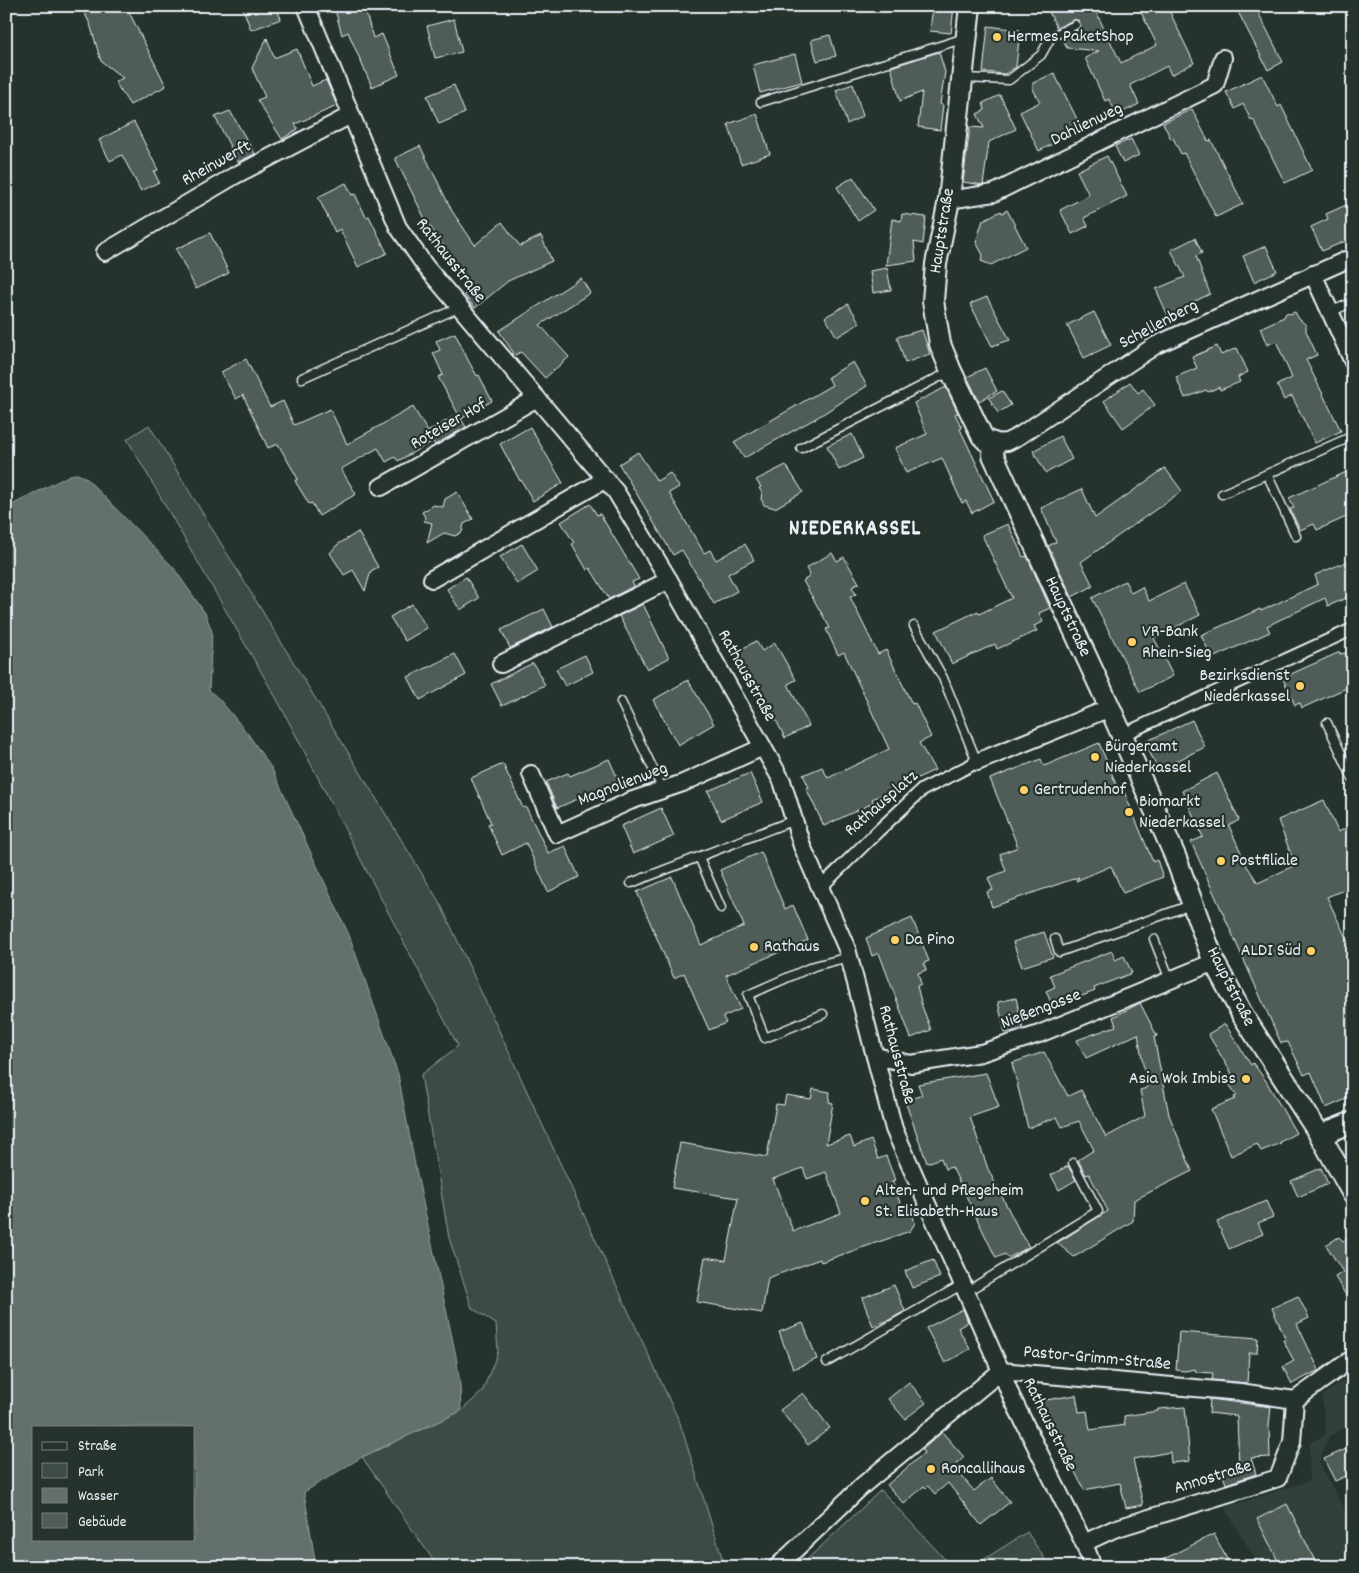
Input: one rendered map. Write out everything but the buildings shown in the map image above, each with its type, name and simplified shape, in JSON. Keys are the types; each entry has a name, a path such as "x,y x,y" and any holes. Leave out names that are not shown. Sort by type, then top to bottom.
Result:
{"street":[{"name":"Rathausstraße","path":"306,6 398,227 426,267 616,492 669,580 782,781 802,846 850,957 894,1129 1012,1398 1084,1543 1093,1567"},
{"name":"Hauptstraße","path":"970,6 949,200 936,264 932,300 940,344 982,436 994,443 993,454 1110,708 1175,856 1214,962 1242,1014 1320,1135 1353,1194"},
{"name":"Dahlienweg","path":"949,200 994,193 1215,85 1223,58"},
{"name":"Rheinwerft","path":"105,252 234,176 351,115"},
{"name":"Schellenberg","path":"994,443 1007,442 1019,436 1156,345 1353,257"},
{"path":"1313,274 1353,362"},
{"name":"Roteiser Hof","path":"381,487 536,398"},
{"path":"432,579 606,480"},
{"path":"501,664 669,580"},
{"path":"1122,735 1353,629"},
{"name":"Rathausplatz","path":"821,887 922,790 977,762 1110,708"},
{"name":"Magnolienweg","path":"531,774 557,834 630,801 683,784 763,747"},
{"name":"Nießengasse","path":"875,1056 911,1064 981,1053 1039,1034 1214,962"},
{"path":"1320,1135 1353,1122"},
{"path":"1295,1400 1353,1358"},
{"name":"Pastor-Grimm-Straße","path":"777,1567 863,1485 1001,1371 1240,1392 1295,1400"},
{"name":"Annostraße","path":"1084,1543 1114,1529 1278,1478 1292,1442 1295,1400"}],"lane":[{"path":"962,78 1009,80 1041,55 1051,37 1075,25"},
{"path":"761,102 966,38"},
{"path":"1330,312 1353,302"},
{"path":"302,378 460,307"},
{"path":"801,448 951,371"},
{"path":"1222,494 1353,436"},
{"path":"1267,474 1296,536"},
{"path":"914,626 943,678 977,762"},
{"path":"621,702 663,790"},
{"path":"1327,723 1353,779"},
{"path":"631,883 794,820"},
{"path":"699,857 720,908"},
{"path":"1055,940 1059,952 1193,904"},
{"path":"1154,939 1170,980"},
{"path":"823,1014 765,1038 748,995 814,966 850,957"},
{"path":"826,1362 965,1288 1098,1211 1074,1163"}],"shaded area":[{"path":"1353,1374 1353,1424 1329,1436 1319,1462 1353,1526 1353,1567 1260,1567 1225,1508 1309,1481 1310,1442 1326,1435 1322,1396"}],"green space":[{"path":"149,425 441,905 680,1423 725,1567 438,1567 362,1457 461,1411 482,1392 498,1352 496,1324 472,1308 449,1238 421,1075 458,1046 279,703 127,439"},
{"path":"881,1490 952,1567 799,1567"},
{"path":"1027,1532 1050,1567 972,1567"}],"water":[{"path":"77,474 85,477 173,567 205,613 212,632 209,690 220,700 248,734 272,769 349,935 398,1074 415,1165 456,1356 461,1411 362,1457 304,1492 316,1567 6,1567 6,508 70,475"}],"place":[{"name":"Hermes PaketShop","path":"997,37"},
{"name":"VR-Bank Rhein-Sieg","path":"1132,642"},
{"name":"Bezirksdienst Niederkassel","path":"1300,686"},
{"name":"Bürgeramt Niederkassel","path":"1095,757"},
{"name":"Gertrudenhof","path":"1024,790"},
{"name":"Biomarkt Niederkassel","path":"1129,812"},
{"name":"Postfiliale","path":"1221,861"},
{"name":"Da Pino","path":"895,940"},
{"name":"Rathaus","path":"754,947"},
{"name":"ALDI Süd","path":"1311,951"},
{"name":"Asia Wok Imbiss","path":"1246,1079"},
{"name":"Alten- und Pflegeheim St. Elisabeth-Haus","path":"865,1201"},
{"name":"Roncallihaus","path":"931,1469"}],"district":[{"name":"NIEDERKASSEL","path":"855,529"}]}
